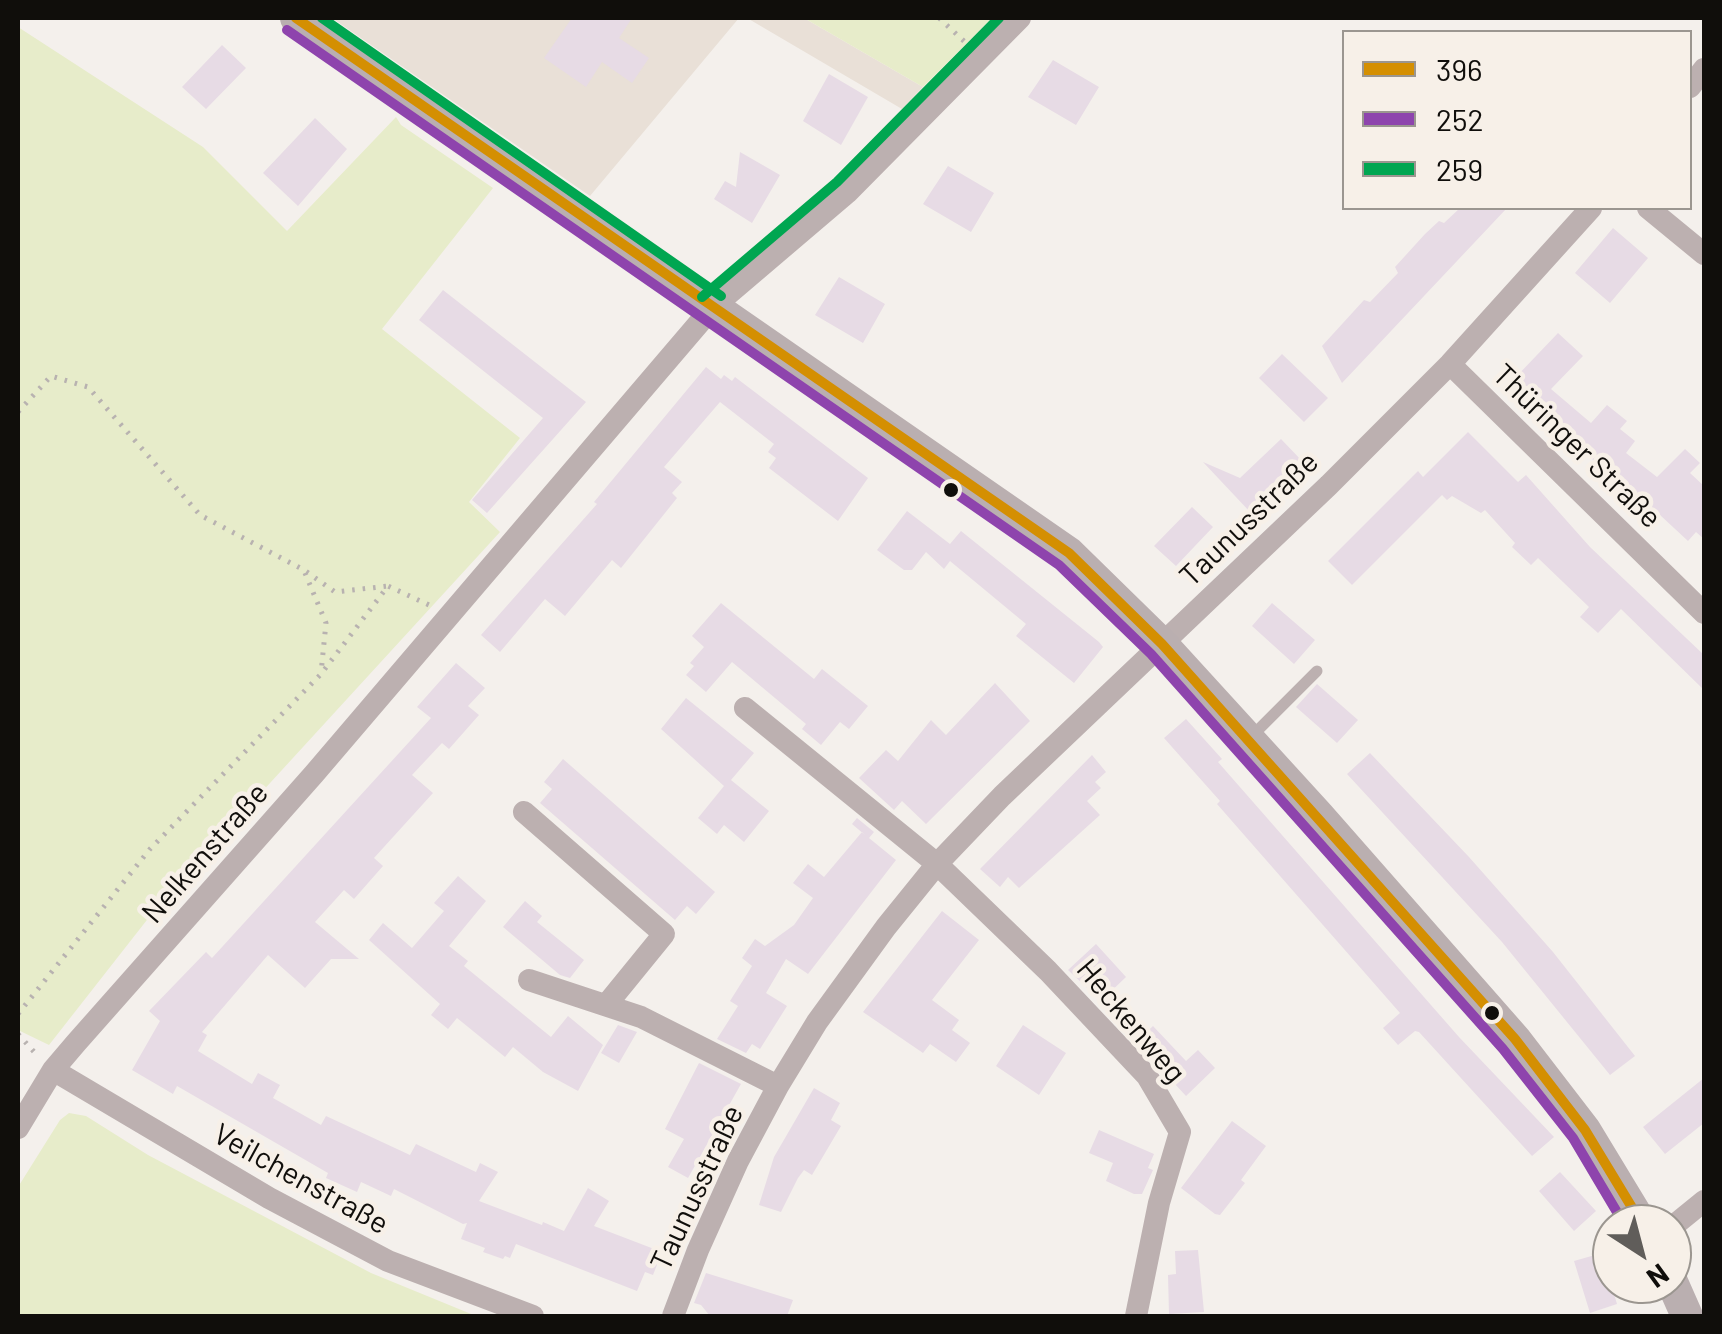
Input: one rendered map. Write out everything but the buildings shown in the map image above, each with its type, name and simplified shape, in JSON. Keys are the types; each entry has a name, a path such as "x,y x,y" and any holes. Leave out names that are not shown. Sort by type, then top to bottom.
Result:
{"street":[{"path":"296,18 1069,554 1162,644 1515,1039 1585,1130 1630,1204"},
{"name":"Nelkenstraße","path":"18,1128 53,1070 180,930 712,308 847,194 1020,18"},
{"name":"Taunusstraße","path":"673,1316 738,1160 778,1086 816,1022 937,864 1002,796 1450,364 1589,210"},
{"path":"1650,210 1704,254"},
{"name":"Thüringer Straße","path":"1450,364 1704,613"},
{"path":"745,708 937,864"},
{"path":"524,812 664,934 607,1004"},
{"name":"Heckenweg","path":"937,864 1048,971 1147,1076 1180,1132 1159,1202 1136,1316"},
{"name":"Taunusstraße","path":"529,980 641,1017 778,1086"},
{"name":"Veilchenstraße","path":"53,1070 207,1163 388,1261 533,1316"}],"lane":[{"path":"1249,739 1317,671"}],"path":[{"path":"940,18 982,58"},
{"path":"18,412 52,376 88,387 200,514 304,570 335,592 388,586 450,614"},
{"path":"304,570 326,623 321,674"},
{"path":"18,1014 150,849 321,674 388,586"}],"shaded area":[{"path":"332,18 739,18 590,196"},
{"path":"747,18 804,18 923,87 902,109"}],"green space":[{"path":"804,18 992,18 923,87"},
{"path":"18,27 203,147 287,231 396,117 401,125 493,188 382,329 520,438 469,502 500,532 161,902 49,1045 18,1030"},
{"path":"69,1113 86,1116 148,1155 371,1273 476,1316 18,1316 18,1187 60,1120"}],"transit line":[{"name":"396","path":"296,18 1069,553 1162,644 1515,1039 1585,1130 1630,1204"},
{"name":"259","path":"322,18 721,296"},
{"name":"259","path":"702,297 837,182 999,18"},
{"name":"252","path":"287,30 1059,565 1151,654 1503,1049 1573,1138 1612,1204"}]}
